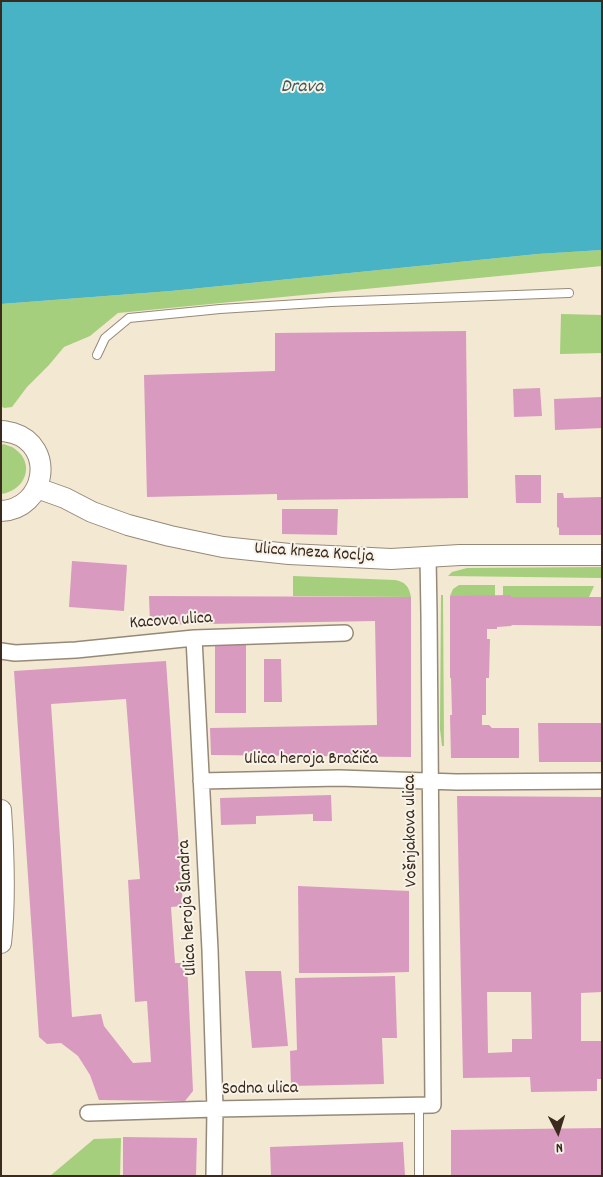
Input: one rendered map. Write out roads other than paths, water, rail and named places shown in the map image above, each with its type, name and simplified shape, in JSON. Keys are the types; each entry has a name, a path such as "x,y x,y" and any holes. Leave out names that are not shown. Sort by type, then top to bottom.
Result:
{"street":[{"path":"1,431 19,435 26,440 33,447 40,464 37,488 31,497 14,509 1,511"},
{"name":"Ulica kneza Koclja","path":"37,488 65,498 92,512 128,525 170,536 223,546 289,554 391,559 460,554 602,554"},
{"name":"Vošnjakova ulica","path":"426,1106 430,780 428,557"},
{"name":"Kacova ulica","path":"1,651 16,653 76,650 194,638 345,633"},
{"name":"Ulica heroja Šlandra","path":"194,638 209,922 215,1109 214,1176"},
{"name":"Ulica heroja Bračiča","path":"201,781 339,778 602,782"},
{"path":"1,810 4,861 4,919 1,943"},
{"name":"Sodna ulica","path":"88,1113 426,1106"}],"lane":[{"path":"96,355 105,338 129,318 220,309 331,302 569,293"},
{"path":"419,1176 426,1106"}],"water":[{"name":"Drava","path":"1,1 602,1 602,250 538,254 171,291 1,304"}]}
